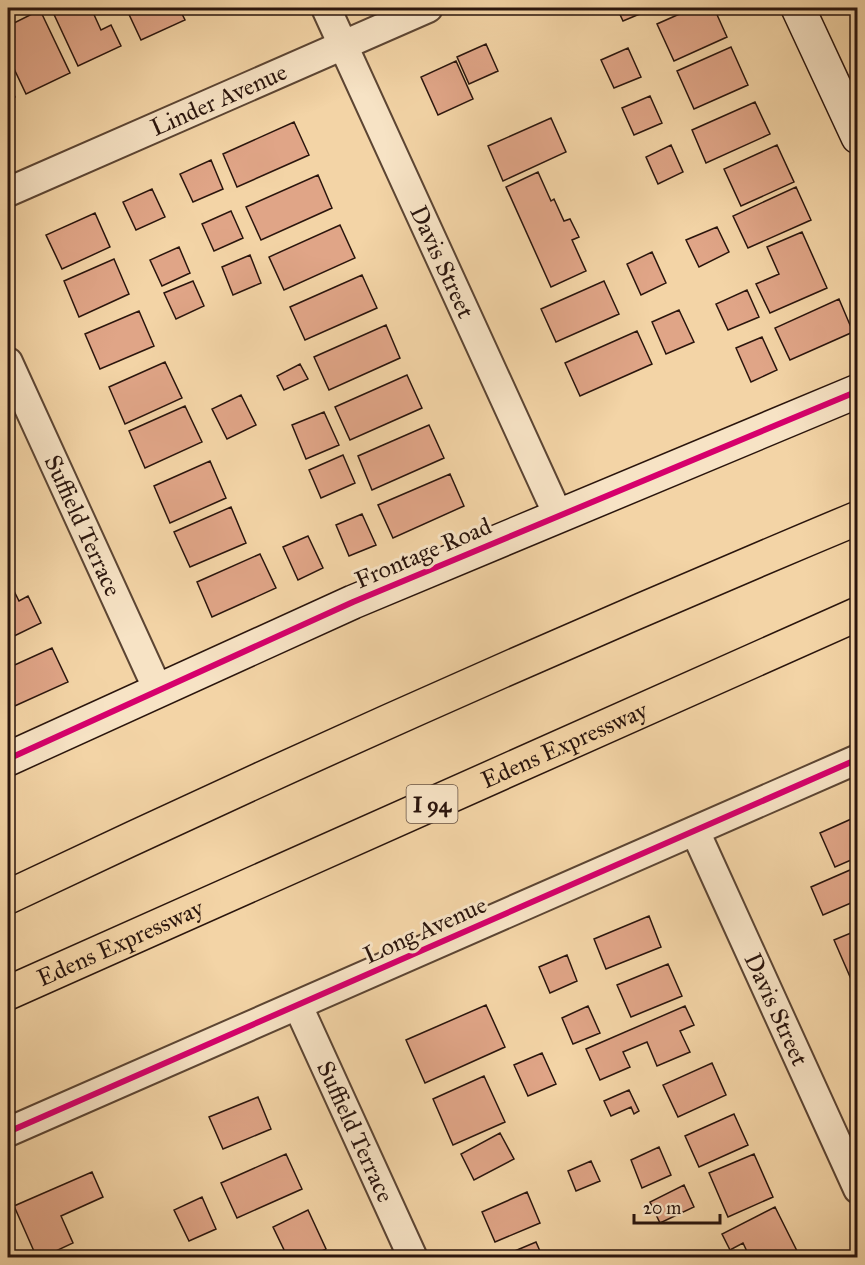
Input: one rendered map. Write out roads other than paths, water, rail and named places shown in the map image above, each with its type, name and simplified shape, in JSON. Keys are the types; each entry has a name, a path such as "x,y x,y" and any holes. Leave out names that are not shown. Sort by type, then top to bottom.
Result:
{"highway":[{"path":"8,897 194,808 609,623 858,518"},
{"name":"Edens Expressway","path":"8,993 858,614"}],"street":[{"name":"Davis Street","path":"326,8 558,515"},
{"name":"Linder Avenue","path":"8,192 428,8"},
{"path":"798,8 858,137"},
{"name":"Suffield Terrace","path":"8,362 158,690"},
{"name":"Frontage Road","path":"8,759 353,602 858,391"},
{"name":"Long Avenue","path":"8,1132 858,759"},
{"name":"Davis Street","path":"695,831 858,1189"},
{"name":"Suffield Terrace","path":"298,1006 413,1257"}]}
